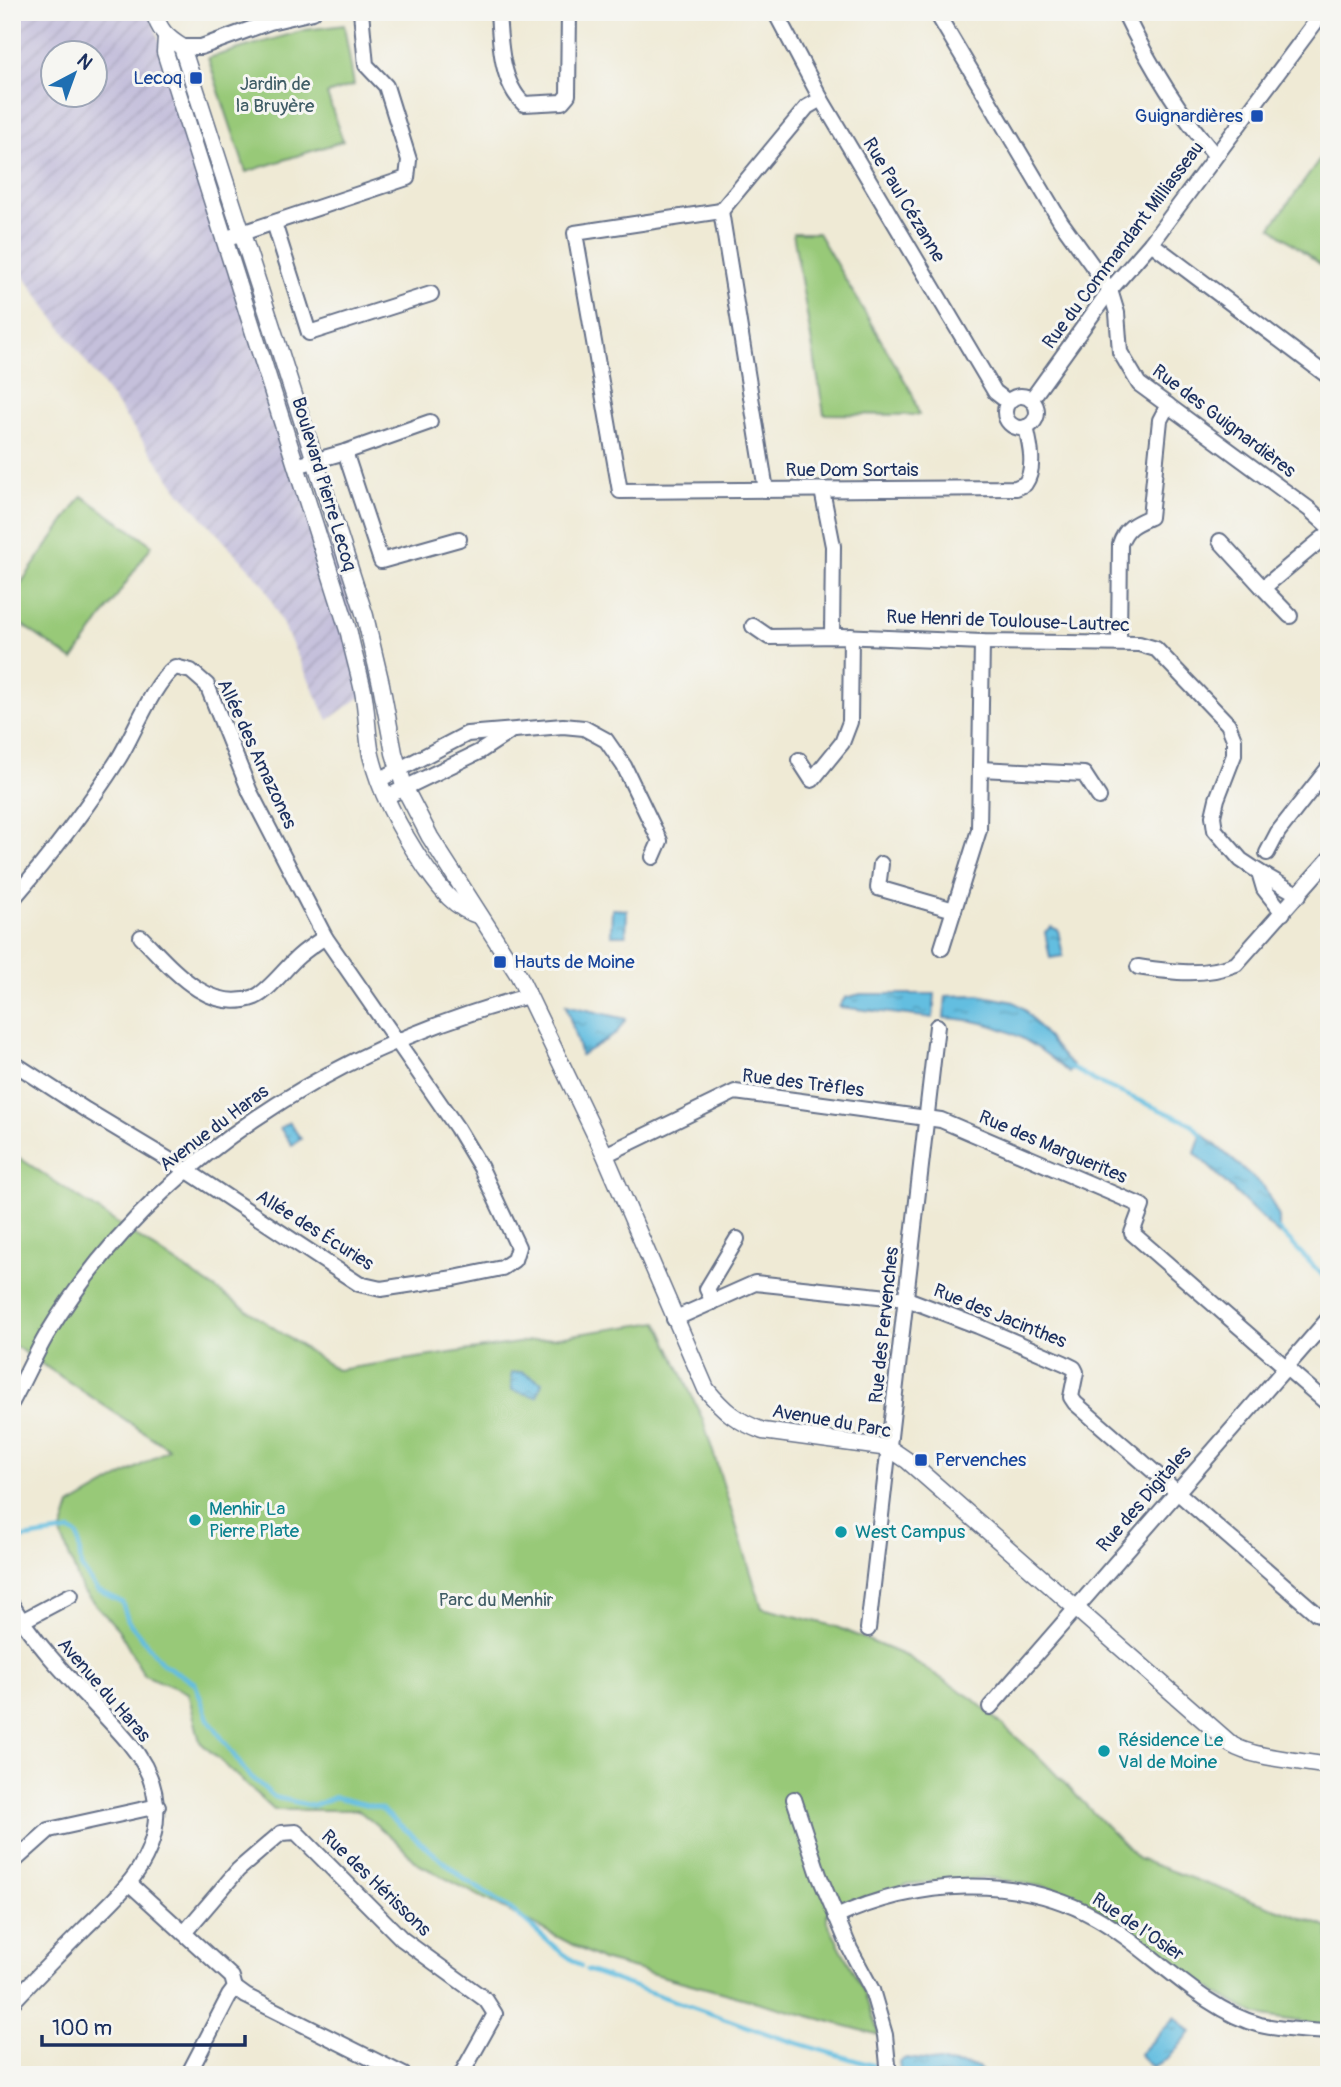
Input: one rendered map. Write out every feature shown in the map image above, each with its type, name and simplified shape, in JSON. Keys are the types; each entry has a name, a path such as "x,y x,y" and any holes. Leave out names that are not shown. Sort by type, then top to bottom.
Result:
{"street":[{"name":"Boulevard Pierre Lecoq","path":"154,12 158,26 166,37 166,52 349,633 363,691 371,755 379,780 402,833 441,890 452,902 467,912 480,916"},
{"path":"166,37 182,47 201,47 269,17 313,12"},
{"path":"224,239 407,177 409,160 386,86 366,65 361,12"},
{"path":"498,12 500,43 510,87 524,104 562,102 568,95 569,12"},
{"name":"Rue Paul Cézanne","path":"775,12 821,99 995,392 1008,402"},
{"path":"936,12 1061,222 1110,290"},
{"path":"1124,12 1173,97 1200,138 1215,155"},
{"name":"Rue du Commandant Milliasseau","path":"1031,400 1110,290 1151,243 1323,12"},
{"name":"Boulevard Pierre Lecoq","path":"182,47 365,616 398,770 430,837 504,950 528,996"},
{"path":"766,490 721,211 807,107 821,99"},
{"name":"Rue Dom Sortais","path":"721,211 575,233 620,491 1007,489 1021,486 1028,481 1030,446 1026,427"},
{"path":"274,223 309,333 431,294"},
{"path":"1151,243 1317,371 1329,377"},
{"name":"Rue des Guignardières","path":"1110,290 1117,313 1120,352 1139,384 1309,509 1329,527"},
{"path":"1022,396 1031,400 1037,413 1033,422 1026,427 1016,427 1007,421 1004,412 1008,402 1022,396"},
{"path":"1119,642 1120,544 1130,526 1150,517 1160,420 1168,405"},
{"path":"296,466 429,422"},
{"path":"345,452 381,561 458,538"},
{"path":"822,490 833,546 832,636"},
{"path":"1263,588 1329,533"},
{"path":"1220,541 1290,616"},
{"name":"Rue Henri de Toulouse-Lautrec","path":"754,626 769,637 851,636 982,642 1119,642 1156,649 1228,724 1234,739 1234,755 1213,816 1215,831 1241,860 1299,895"},
{"path":"799,760 812,780 842,743 850,722 851,636"},
{"path":"942,948 979,830 982,642"},
{"name":"Allée des Amazones","path":"12,900 102,785 164,676 175,667 191,671 207,685 250,792 325,937 397,1041"},
{"path":"379,780 467,734 563,726 584,728 606,740 624,766 660,841 653,857"},
{"path":"386,797 479,752 512,731"},
{"path":"1266,853 1278,832 1329,767"},
{"path":"980,769 1084,774 1099,797"},
{"path":"1138,967 1175,973 1219,971 1236,964 1329,859"},
{"path":"881,864 878,888 954,910"},
{"name":"Rue Henri de Toulouse-Lautrec","path":"1259,872 1264,889 1283,913"},
{"path":"141,937 185,980 207,995 228,1001 256,997 300,955 325,937"},
{"name":"Avenue du Haras","path":"12,1402 46,1337 84,1281 143,1210 186,1170 278,1102 337,1068 397,1041 528,996"},
{"name":"Avenue du Parc","path":"528,996 605,1155 706,1389 726,1413 763,1432 889,1448 908,1461 1239,1749 1329,1766"},
{"name":"Rue des Pervenches","path":"868,1629 937,1026"},
{"name":"Allée des Écuries","path":"186,1170 359,1284 381,1289 502,1268 514,1260 517,1247 499,1205 457,1128 397,1041"},
{"path":"12,1062 186,1170"},
{"name":"Rue des Trèfles","path":"605,1155 735,1092 926,1117"},
{"name":"Rue des Marguerites","path":"926,1117 964,1130 1142,1206 1132,1233 1285,1367"},
{"path":"713,1302 707,1289 737,1239"},
{"path":"674,1319 755,1283 907,1299"},
{"name":"Rue des Jacinthes","path":"907,1299 978,1326 1074,1368 1077,1377 1071,1397 1075,1403 1177,1492"},
{"name":"Rue des Digitales","path":"990,1707 1329,1318"},
{"path":"1285,1367 1329,1405"},
{"path":"1177,1492 1316,1613 1329,1618"},
{"path":"13,1636 24,1625 71,1595"},
{"name":"Avenue du Haras","path":"12,1605 50,1659 131,1745 149,1773 158,1806 153,1835 144,1859 129,1883 12,2003"},
{"path":"794,1799 836,1917 872,1990 885,2035 889,2075"},
{"path":"12,1863 49,1830 158,1806"},
{"name":"Rue des Hérissons","path":"184,1933 238,1870 281,1833 296,1832 402,1939 486,2000 495,2014 464,2073"},
{"path":"129,1883 233,1977 235,1988 246,1996 404,2075"},
{"name":"Rue de l’Osier","path":"836,1917 930,1888 992,1886 1020,1891 1069,1905 1095,1917 1218,2007 1259,2024 1329,2032"},
{"path":"188,2075 235,1988"}],"shaded area":[{"path":"12,12 149,12 238,255 376,686 328,720 264,585 181,494 19,269 12,267"}],"green space":[{"name":"Jardin de la Bruyère","path":"344,25 354,85 327,94 343,141 246,172 208,58 305,30"},
{"path":"1329,147 1329,271 1271,227"},
{"path":"793,233 818,233 912,393 919,415 824,414"},
{"path":"82,496 152,545 73,660 12,618 12,596"},
{"name":"Parc du Menhir","path":"12,1153 337,1370 658,1322 703,1420 762,1608 834,1626 908,1657 973,1699 1042,1760 1138,1859 1329,1928 1329,2026 1257,2015 1221,1996 1127,1925 1057,1889 991,1878 908,1884 827,1914 827,1922 864,1992 879,2035 602,1960 418,1864 395,1840 358,1810 274,1810 200,1742 188,1693 144,1675 118,1629 82,1590 61,1534 70,1506 169,1449 12,1344"}],"water":[{"path":"612,909 627,910 626,935 611,935"},
{"path":"1051,927 1058,930 1063,956 1050,958 1045,932"},
{"path":"861,994 935,994 933,1018 839,1007 845,998"},
{"path":"978,995 1014,1002 1024,1009 1073,1065 1069,1073 1040,1050 1012,1033 980,1023 944,1018 946,996"},
{"path":"566,1005 626,1019 616,1034 581,1055"},
{"path":"289,1122 301,1139 292,1145 280,1128"},
{"path":"1202,1133 1264,1187 1279,1217 1279,1235 1195,1153"},
{"path":"522,1372 542,1382 537,1397 512,1390 511,1373"},
{"path":"1175,2017 1191,2032 1168,2059 1152,2067 1139,2054"},
{"path":"906,2058 978,2067 982,2072 981,2075 901,2075 899,2062"}],"waterway":[{"path":"1069,1066 1095,1081 1192,1124 1205,1139"},
{"path":"1276,1227 1329,1282"},
{"path":"12,1540 71,1531 78,1536 81,1567 97,1590 122,1602 128,1621 163,1664 195,1683 208,1719 246,1772 274,1797 313,1806 335,1797 380,1808 464,1879 512,1910 581,1966"},
{"path":"587,1970 777,2037 881,2068"}],"place":[{"name":"Lecoq","path":"196,78"},
{"name":"Guignardières","path":"1257,116"},
{"name":"Hauts de Moine","path":"500,962"},
{"name":"Pervenches","path":"921,1460"},
{"name":"Menhir La Pierre Plate","path":"195,1520"},
{"name":"West Campus","path":"841,1532"},
{"name":"Résidence Le Val de Moine","path":"1104,1751"}]}
